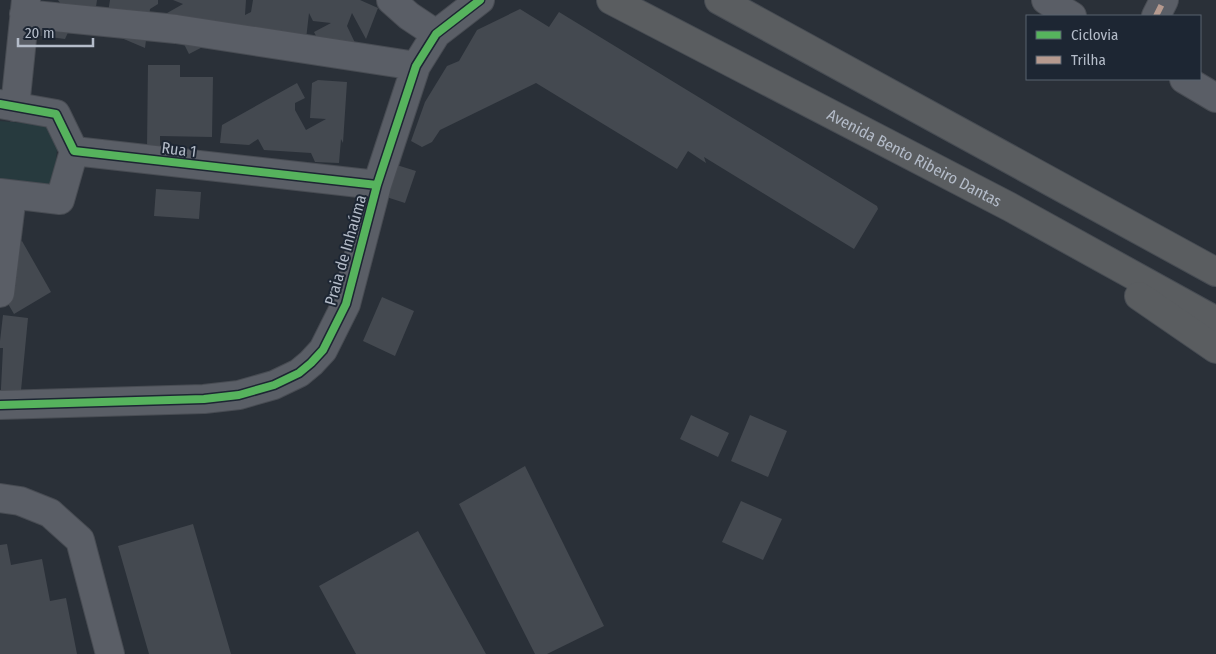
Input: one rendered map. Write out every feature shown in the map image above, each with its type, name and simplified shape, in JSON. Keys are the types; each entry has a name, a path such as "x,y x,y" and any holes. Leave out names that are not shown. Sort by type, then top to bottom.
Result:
{"highway":[{"name":"Avenida Bento Ribeiro Dantas","path":"612,0 1010,207 1216,321"},
{"path":"724,1 1216,272"},
{"path":"1010,207 1216,349"},
{"path":"1109,214 1216,250"}],"street":[{"path":"391,0 409,16 436,34"},
{"name":"Praia de Inhaúma","path":"0,406 204,399 239,395 274,385 299,373 323,350 346,304 377,185 416,66 436,34 480,0"},
{"path":"1046,0 1070,15"},
{"path":"1156,15 1164,0"},
{"path":"0,293 6,194 60,200 74,151 56,114 8,106 25,7 416,66"},
{"path":"1186,80 1216,98"},
{"name":"Rua 1","path":"74,151 377,185"},
{"path":"0,498 20,501 50,513 80,540 110,654"}],"green space":[{"path":"0,121 59,126 53,194 0,189"}],"building":[{"path":"58,0 97,0 93,27 72,24 65,39 34,35 36,1 61,4"},
{"path":"110,0 158,0 158,4 150,9 145,48 105,31"},
{"path":"173,0 246,0 245,15 251,12 253,0 360,0 378,8 366,39 352,13 347,26 357,47 329,61 314,32 331,23 313,21 309,13 304,57 220,38 189,54 181,38 160,17 183,4"},
{"path":"520,9 549,27 559,12 877,206 878,209 854,249 704,157 706,163 688,151 677,169 536,83 440,130 432,142 422,147 411,141 425,102 447,66 459,61 477,30"},
{"path":"148,65 180,65 180,77 213,77 212,137 160,136 160,147 147,148"},
{"path":"318,80 347,82 343,143 341,139 339,163 315,162 311,153 264,150 258,139 249,145 220,143 222,125 297,83 305,98 295,103 295,110 306,130 326,119 310,118 312,83"},
{"path":"387,162 416,171 405,203 377,194"},
{"path":"156,189 201,192 199,219 154,216"},
{"path":"22,241 51,292 14,314 0,290 0,254"},
{"path":"382,297 414,311 395,356 363,341"},
{"path":"3,315 28,318 19,411 0,408 3,348 0,348 0,341"},
{"path":"691,415 729,433 718,457 680,439"},
{"path":"750,415 787,431 768,477 731,461"},
{"path":"525,466 604,626 547,654 535,654 459,504"},
{"path":"741,501 782,519 763,560 722,542"},
{"path":"193,524 231,654 149,654 118,546"},
{"path":"418,531 486,654 356,654 319,586"},
{"path":"7,544 11,565 42,559 50,601 66,598 77,654 0,654 0,545"}],"marked path":[{"path":"1156,15 1164,0"}],"cycle path":[{"path":"0,405 204,399 239,395 274,385 299,373 311,363 323,350 346,304 377,185 416,66 436,34 480,0"},
{"path":"0,104 56,114 74,151 377,185"}]}
